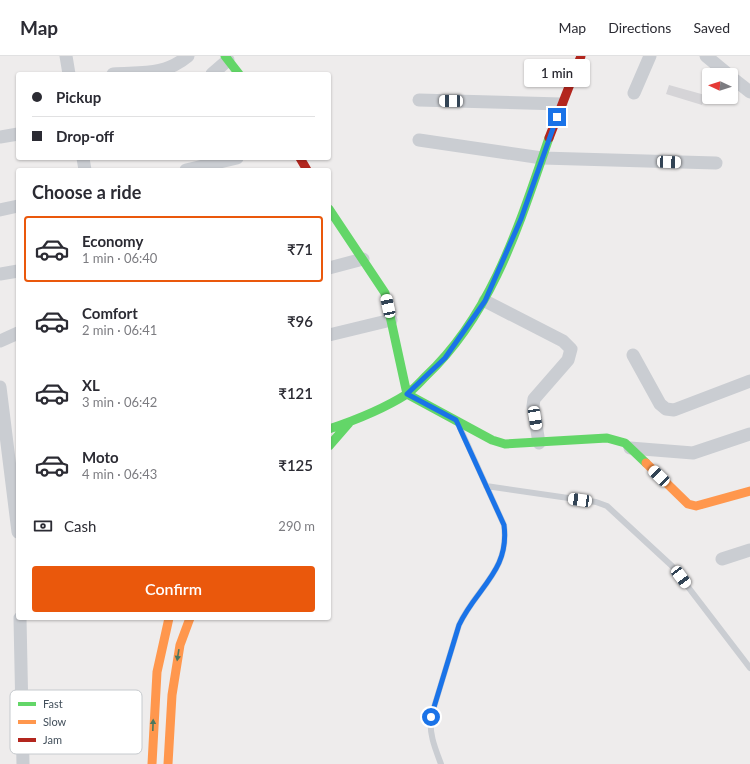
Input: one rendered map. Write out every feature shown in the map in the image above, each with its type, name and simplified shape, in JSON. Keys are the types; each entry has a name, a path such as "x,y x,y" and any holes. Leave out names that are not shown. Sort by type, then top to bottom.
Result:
{"main road":[{"path":"331,429 351,422 407,394 445,358 485,301 521,219 561,104 581,56"},
{"path":"226,58 236,72"},
{"path":"331,213 385,293 407,394 492,440 505,444 607,438 625,443 688,504 696,506 750,491"},
{"path":"331,444 351,422"},
{"path":"152,764 154,698 163,638 168,620"},
{"path":"168,764 172,694 180,645 189,620"}],"street":[{"path":"66,56 69,72"},
{"path":"147,72 164,71 177,66 188,56"},
{"path":"634,93 650,56"},
{"path":"706,56 720,68"},
{"path":"214,72 226,58"},
{"path":"738,82 750,92"},
{"path":"419,100 561,104"},
{"path":"0,137 16,134"},
{"path":"419,140 542,158 716,163"},
{"path":"194,168 228,160"},
{"path":"0,210 16,206"},
{"path":"331,267 363,259"},
{"path":"0,274 16,271"},
{"path":"485,301 564,341 571,348 568,360 534,399 533,406 539,443"},
{"path":"331,335 391,320"},
{"path":"0,341 16,334"},
{"path":"633,355 660,404 666,409 674,410 750,381"},
{"path":"0,387 13,455 16,501"},
{"path":"630,448 693,453 750,434"},
{"path":"722,559 750,550"},
{"path":"20,620 21,690"},
{"path":"23,754 23,764"}],"lane":[{"path":"441,764 432,739 430,728 431,717 459,625 465,613 488,583 499,564 506,538 504,525 456,420"},
{"path":"486,486 596,502 607,506 672,566 750,668"}],"building":[{"path":"669,85 702,94 702,104 702,105 666,94"}],"traffic: fast":[{"path":"225,56 237,72"},
{"path":"331,428 369,414 407,394 449,351 469,324 487,295 502,265 527,202 549,138"},
{"path":"331,212 385,293 407,394 492,440 505,444 607,438 625,443 646,463"},
{"path":"331,444 349,423"}],"traffic: slow":[{"path":"646,463 688,504 696,506 750,491"},
{"path":"152,764 157,672 169,620"},
{"path":"168,764 172,695 180,645 189,620"}],"traffic: jam":[{"path":"549,138 581,56"},
{"path":"301,160 306,168"}],"route":[{"path":"431,717 459,625 465,613 488,583 499,564 506,538 504,525 456,420 407,394 445,358 485,301 521,219 557,117"}]}
